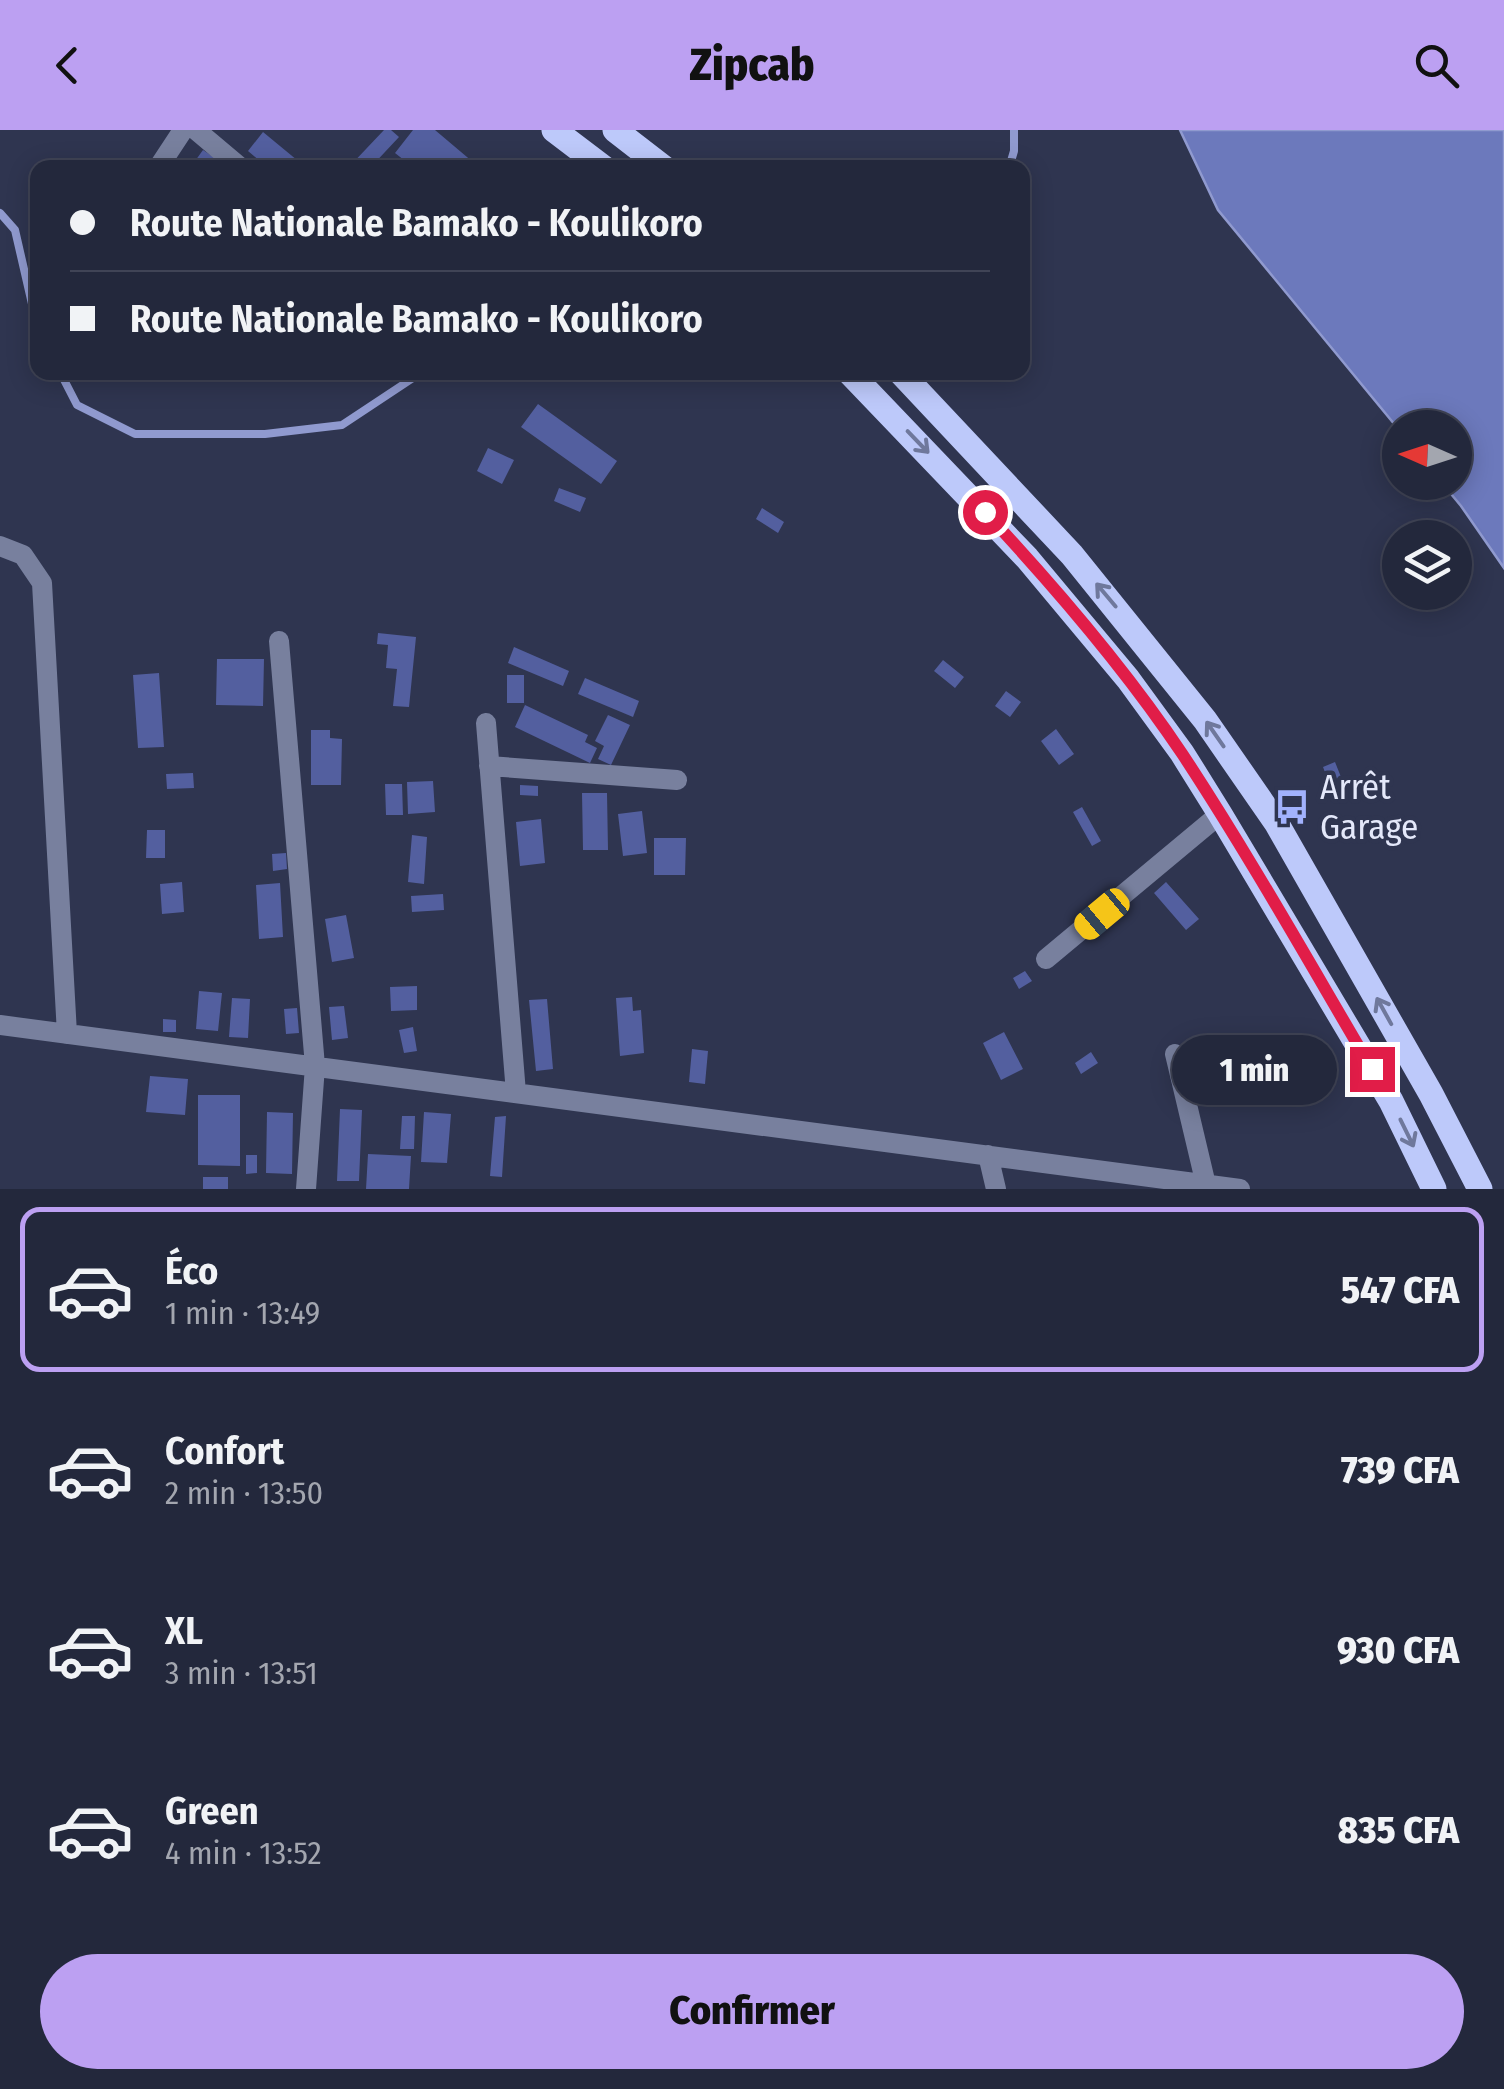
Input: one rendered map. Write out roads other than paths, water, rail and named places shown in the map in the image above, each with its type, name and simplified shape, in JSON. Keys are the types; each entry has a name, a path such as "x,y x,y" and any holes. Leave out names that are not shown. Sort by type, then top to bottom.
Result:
{"main road":[{"path":"554,130 593,160"},
{"path":"622,136 654,160"},
{"path":"857,380 1028,558 1128,679 1182,753 1391,1101 1434,1189"},
{"path":"907,380 1072,556 1205,720 1286,840 1431,1094 1480,1189"}],"street":[{"path":"163,160 183,130"},
{"path":"196,130 232,160"},
{"path":"0,546 23,555 42,583 67,1034"},
{"path":"279,641 315,1066 306,1189"},
{"path":"486,723 516,1093"},
{"path":"489,766 678,780"},
{"path":"1046,960 1220,814"},
{"path":"0,1025 1240,1189"},
{"path":"1176,1054 1206,1186"},
{"path":"988,1154 996,1189"}],"water":[{"path":"1180,130 1504,130 1504,568 1456,500 1472,500 1472,410 1383,410 1218,210"}],"waterway":[{"path":"1011,160 1014,130"},
{"path":"0,213 15,230 30,295"},
{"path":"64,380 77,405 135,434 265,434 342,425 410,380"}],"place":[{"name":"Arrêt Garage","path":"1292,807"}]}
